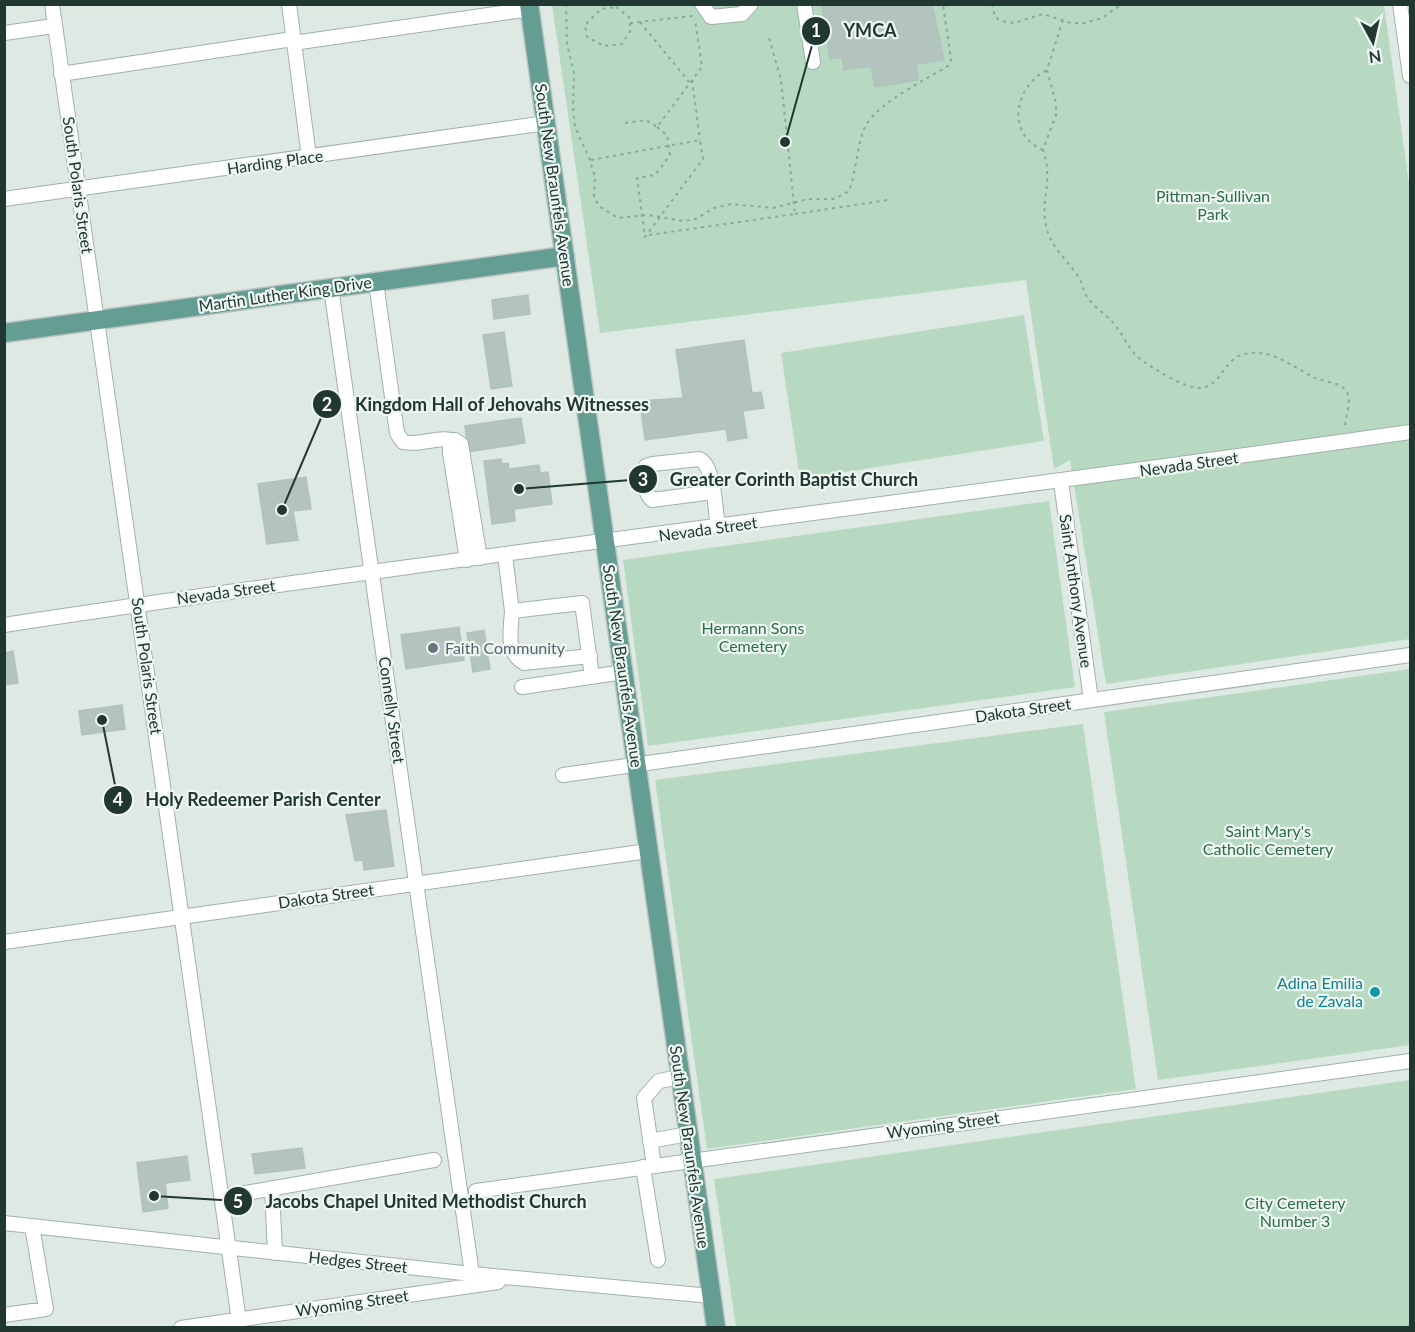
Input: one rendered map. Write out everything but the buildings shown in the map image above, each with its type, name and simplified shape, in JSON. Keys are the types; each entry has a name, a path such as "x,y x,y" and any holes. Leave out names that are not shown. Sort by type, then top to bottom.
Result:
{"main road":[{"name":"South New Braunfels Avenue","path":"529,7 716,1328"},
{"name":"Martin Luther King Drive","path":"4,333 565,256"}],"street":[{"name":"South Polaris Street","path":"52,4 224,1197 239,1323"},
{"path":"289,4 309,157"},
{"path":"702,4 711,17 742,14 751,4"},
{"path":"804,4 813,62"},
{"path":"1400,4 1410,75"},
{"path":"61,74 529,7"},
{"path":"4,33 54,27"},
{"name":"Harding Place","path":"4,199 546,123"},
{"path":"376,282 400,439 411,444 449,438 461,444 464,451 473,559"},
{"name":"Connelly Street","path":"331,288 472,1274"},
{"name":"Nevada Street","path":"4,625 372,572 1061,482 1410,432"},
{"path":"713,492 652,500 647,495 644,473 646,466 699,459 705,461 709,468 713,492 718,527"},
{"name":"Saint Anthony Avenue","path":"1061,482 1091,700"},
{"path":"505,555 512,611 510,637 515,658 524,663 535,664 590,657"},
{"path":"512,611 582,603 592,677"},
{"name":"Dakota Street","path":"563,775 1410,655"},
{"path":"522,687 624,672"},
{"name":"Dakota Street","path":"4,942 648,852"},
{"name":"Wyoming Street","path":"476,1191 1410,1061"},
{"path":"658,1260 649,1166 650,1141 644,1098 659,1081 680,1077"},
{"path":"650,1141 688,1134"},
{"path":"224,1197 434,1160"},
{"path":"272,1188 275,1253"},
{"name":"Hedges Street","path":"4,1223 229,1249 711,1296"},
{"path":"4,1315 46,1309 32,1226"},
{"name":"Wyoming Street","path":"181,1328 239,1323 524,1278"}],"path":[{"path":"566,4 567,44 574,73 575,127 595,177 594,197 599,206 618,218 661,216 683,221 696,219 714,208 731,204 773,208 808,199 835,199 849,191 856,172 865,127 882,108 948,66 951,60 943,4"},
{"path":"601,4 602,9"},
{"path":"992,4 995,17 1007,23 1043,14 1077,23 1093,22 1122,4"},
{"path":"616,7 629,17 631,30 622,44 604,46 587,37 585,25 602,9 616,7"},
{"path":"630,23 695,15 702,67 657,127"},
{"path":"1063,20 1047,70 1056,103 1056,115 1043,150 1049,168 1045,217 1055,251 1077,275 1084,293 1115,324 1135,355 1193,388 1201,388 1214,383 1233,359 1243,355 1262,354 1279,358 1313,377 1339,385 1348,394 1345,425 1347,441"},
{"path":"640,22 691,81 703,159 647,235"},
{"path":"768,34 781,80 795,214"},
{"path":"1043,150 1029,141 1020,123 1019,107 1025,88 1038,75 1047,70"},
{"path":"625,123 646,120 667,135 670,155 655,175 637,178 645,237 888,200"},
{"path":"590,160 700,140"}],"green space":[{"name":"Pittman-Sullivan Park","path":"552,5 1384,5 1410,191 1410,639 1106,684 1070,460 1054,469 1026,280 600,333"},
{"path":"1024,315 1044,441 800,479 781,353"},
{"name":"Hermann Sons Cemetery","path":"1049,501 1075,687 648,746 623,560"},
{"name":"Saint Mary's Catholic Cemetery","path":"1410,669 1410,1045 1158,1080 1104,712"},
{"path":"1083,724 1136,1089 707,1149 655,780"},
{"name":"City Cemetery Number 3","path":"1410,1080 1410,1327 736,1327 714,1179"}],"place":[{"name":"YMCA","path":"785,142"},
{"name":"Greater Corinth Baptist Church","path":"519,489"},
{"name":"Kingdom Hall of Jehovahs Witnesses","path":"282,510"},
{"name":"Faith Community","path":"433,648"},
{"name":"Holy Redeemer Parish Center","path":"102,720"},
{"name":"Adina Emilia de Zavala","path":"1375,992"},
{"name":"Jacobs Chapel United Methodist Church","path":"154,1196"}]}
